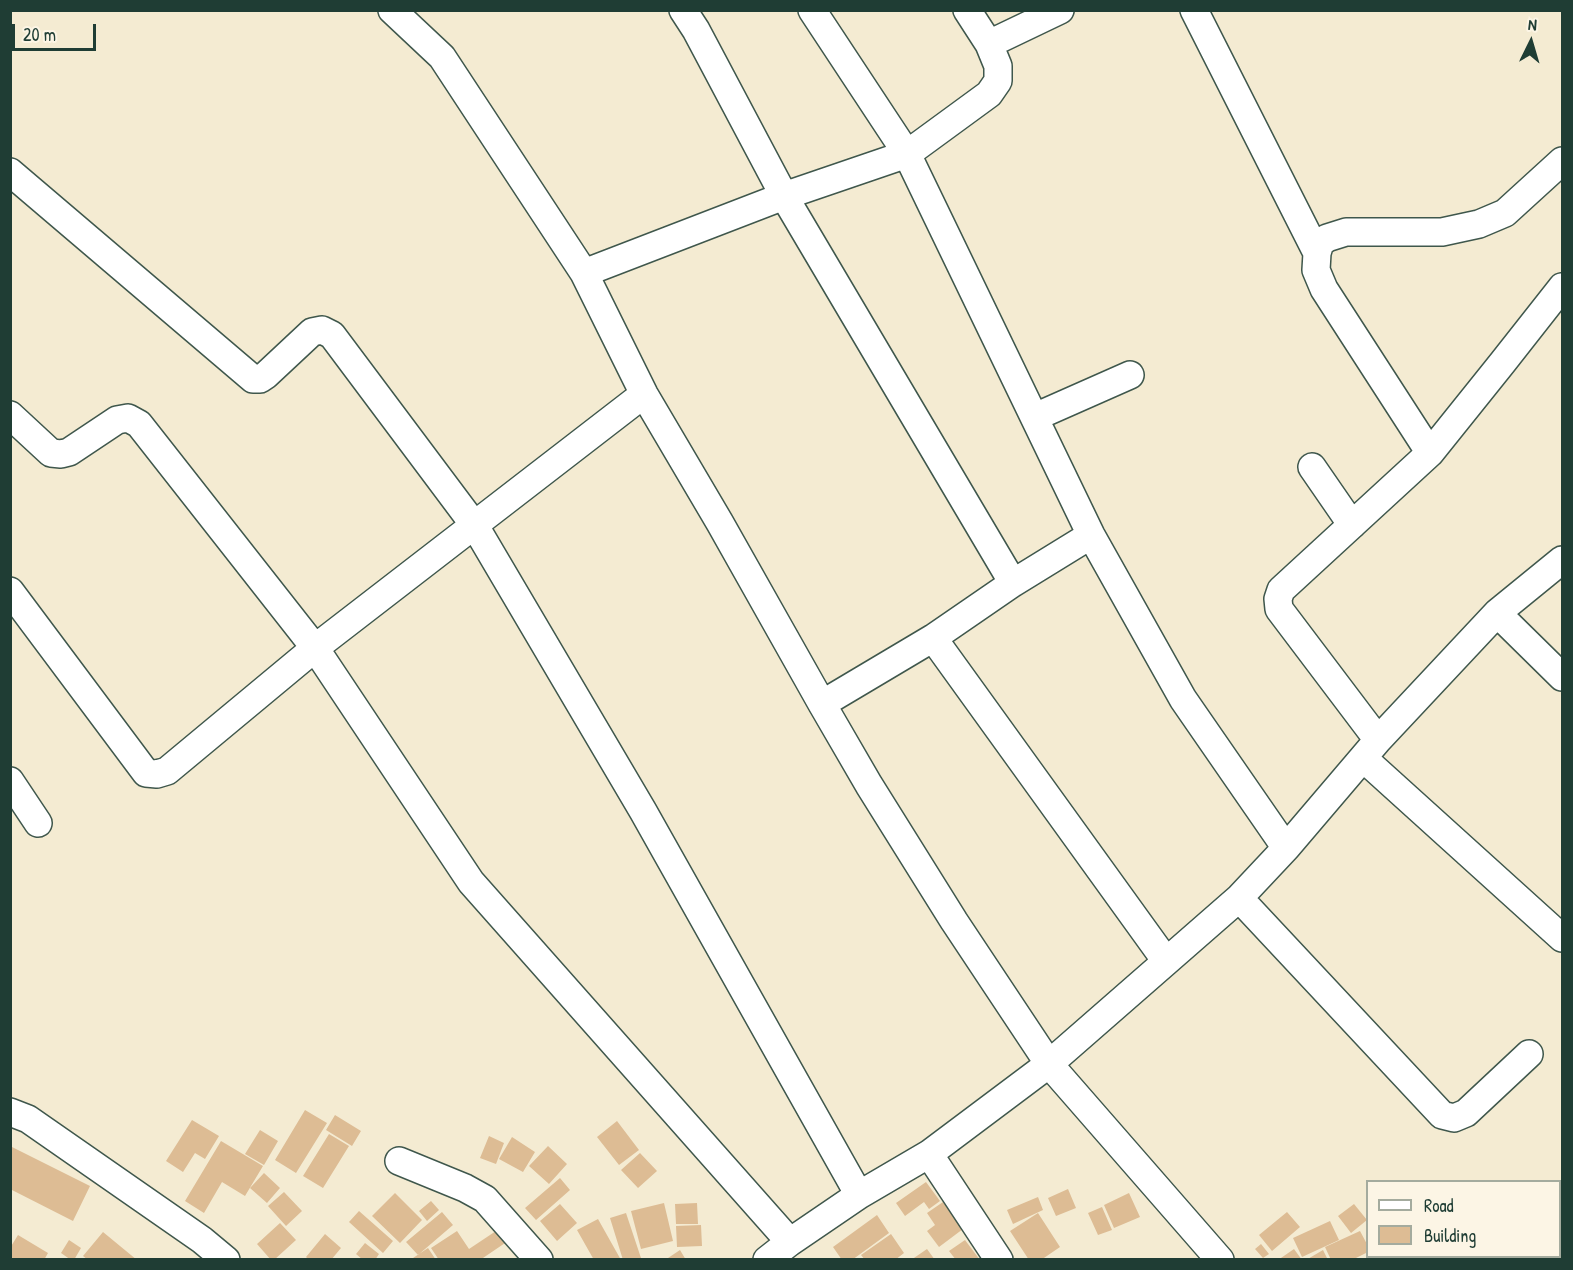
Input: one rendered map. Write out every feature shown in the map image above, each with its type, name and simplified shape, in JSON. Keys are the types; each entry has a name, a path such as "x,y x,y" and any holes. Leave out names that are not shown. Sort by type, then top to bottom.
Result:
{"street":[{"path":"392,10 442,57 584,273 644,394 869,785 954,921 1049,1064 1220,1260"},
{"path":"683,10 696,30 784,196 1013,583"},
{"path":"812,10 907,154 1091,535 1183,699 1286,848"},
{"path":"584,273 784,196 907,154 989,94 998,81 998,66 989,44 967,10"},
{"path":"989,44 1060,10"},
{"path":"1194,10 1317,253"},
{"path":"1430,453 1324,289 1316,270 1320,243 1327,238 1346,232 1442,232 1479,224 1504,213 1563,161"},
{"path":"10,172 253,379 260,379 266,375 312,332 322,330 332,334 475,526 643,811 859,1195"},
{"path":"1563,286 1430,453 1281,591 1278,599 1278,609 1370,749 1563,938"},
{"path":"1035,417 1130,375"},
{"path":"10,591 146,773 157,774 167,771 315,648 644,394"},
{"path":"10,415 51,453 61,454 69,452 117,420 128,418 139,424 315,648 471,882 790,1242"},
{"path":"1312,467 1352,525"},
{"path":"822,704 933,638 1013,583 1091,535"},
{"path":"767,1260 859,1195 929,1154 1049,1064 1239,898 1286,848 1370,749 1497,613 1563,560"},
{"path":"1497,613 1563,677"},
{"path":"933,638 1166,961"},
{"path":"10,781 38,823"},
{"path":"1239,898 1442,1115 1454,1118 1466,1113 1529,1054"},
{"path":"10,1113 28,1119 202,1240 226,1260"},
{"path":"929,1154 999,1260"},
{"path":"399,1161 465,1188 485,1199 539,1260"}],"building":[{"path":"305,1110 327,1123 296,1173 275,1160"},
{"path":"335,1115 361,1131 352,1146 326,1130"},
{"path":"192,1120 219,1136 205,1159 195,1153 183,1172 166,1161"},
{"path":"617,1121 639,1150 619,1165 597,1137"},
{"path":"260,1130 278,1141 264,1165 245,1154"},
{"path":"329,1134 349,1146 323,1188 303,1176"},
{"path":"489,1136 504,1143 496,1164 480,1158"},
{"path":"512,1137 535,1152 523,1172 499,1159"},
{"path":"221,1141 263,1166 245,1196 222,1182 204,1213 185,1201"},
{"path":"10,1146 90,1186 73,1221 10,1189"},
{"path":"548,1146 567,1164 549,1184 529,1166"},
{"path":"640,1153 657,1171 638,1188 621,1170"},
{"path":"264,1173 280,1188 267,1203 250,1188"},
{"path":"560,1178 570,1190 536,1220 525,1208"},
{"path":"926,1182 940,1201 929,1209 924,1202 905,1216 896,1203"},
{"path":"1068,1189 1076,1208 1056,1216 1048,1198"},
{"path":"284,1192 302,1211 286,1226 268,1206"},
{"path":"395,1193 422,1220 400,1243 372,1216"},
{"path":"1129,1193 1140,1217 1114,1228 1104,1205"},
{"path":"1038,1197 1043,1210 1013,1224 1007,1210"},
{"path":"431,1201 439,1210 427,1221 419,1211"},
{"path":"943,1202 963,1229 939,1247 927,1231 935,1225 927,1213"},
{"path":"664,1203 673,1241 641,1249 631,1211"},
{"path":"697,1203 698,1224 676,1224 675,1204"},
{"path":"560,1204 577,1223 557,1241 540,1221"},
{"path":"1354,1204 1366,1221 1351,1233 1338,1216"},
{"path":"1102,1207 1112,1230 1098,1235 1088,1213"},
{"path":"359,1211 393,1241 383,1253 349,1222"},
{"path":"442,1212 453,1225 418,1255 406,1242"},
{"path":"1287,1212 1300,1227 1272,1251 1259,1235"},
{"path":"626,1213 641,1258 635,1260 623,1260 610,1218"},
{"path":"1038,1213 1060,1247 1041,1260 1029,1260 1010,1231"},
{"path":"877,1215 889,1233 852,1260 842,1260 833,1247"},
{"path":"598,1219 621,1260 594,1260 577,1230"},
{"path":"1330,1221 1339,1240 1302,1257 1293,1238"},
{"path":"280,1223 296,1240 274,1260 271,1260 257,1244"},
{"path":"701,1225 702,1246 677,1247 676,1226"},
{"path":"502,1227 511,1239 480,1260 439,1260 431,1248 457,1231 469,1249"},
{"path":"1360,1231 1366,1242 1366,1253 1352,1260 1331,1260 1325,1247"},
{"path":"103,1232 137,1260 88,1260 83,1256"},
{"path":"325,1234 341,1248 331,1260 309,1260 306,1257"},
{"path":"891,1234 904,1253 895,1260 865,1260 861,1255"},
{"path":"18,1235 48,1253 44,1260 10,1260 10,1248"},
{"path":"69,1240 81,1248 74,1260 61,1253"},
{"path":"965,1240 980,1260 956,1260 949,1251"},
{"path":"365,1243 379,1254 375,1260 363,1260 356,1254"},
{"path":"1261,1244 1269,1254 1263,1258 1255,1249"},
{"path":"428,1248 436,1260 410,1260"},
{"path":"927,1249 935,1260 911,1260"},
{"path":"1294,1249 1302,1260 1278,1260"},
{"path":"680,1250 686,1260 669,1260 668,1258"},
{"path":"1323,1250 1328,1260 1306,1260"},
{"path":"1370,1258 1402,1258 1399,1260 1371,1260"}]}
